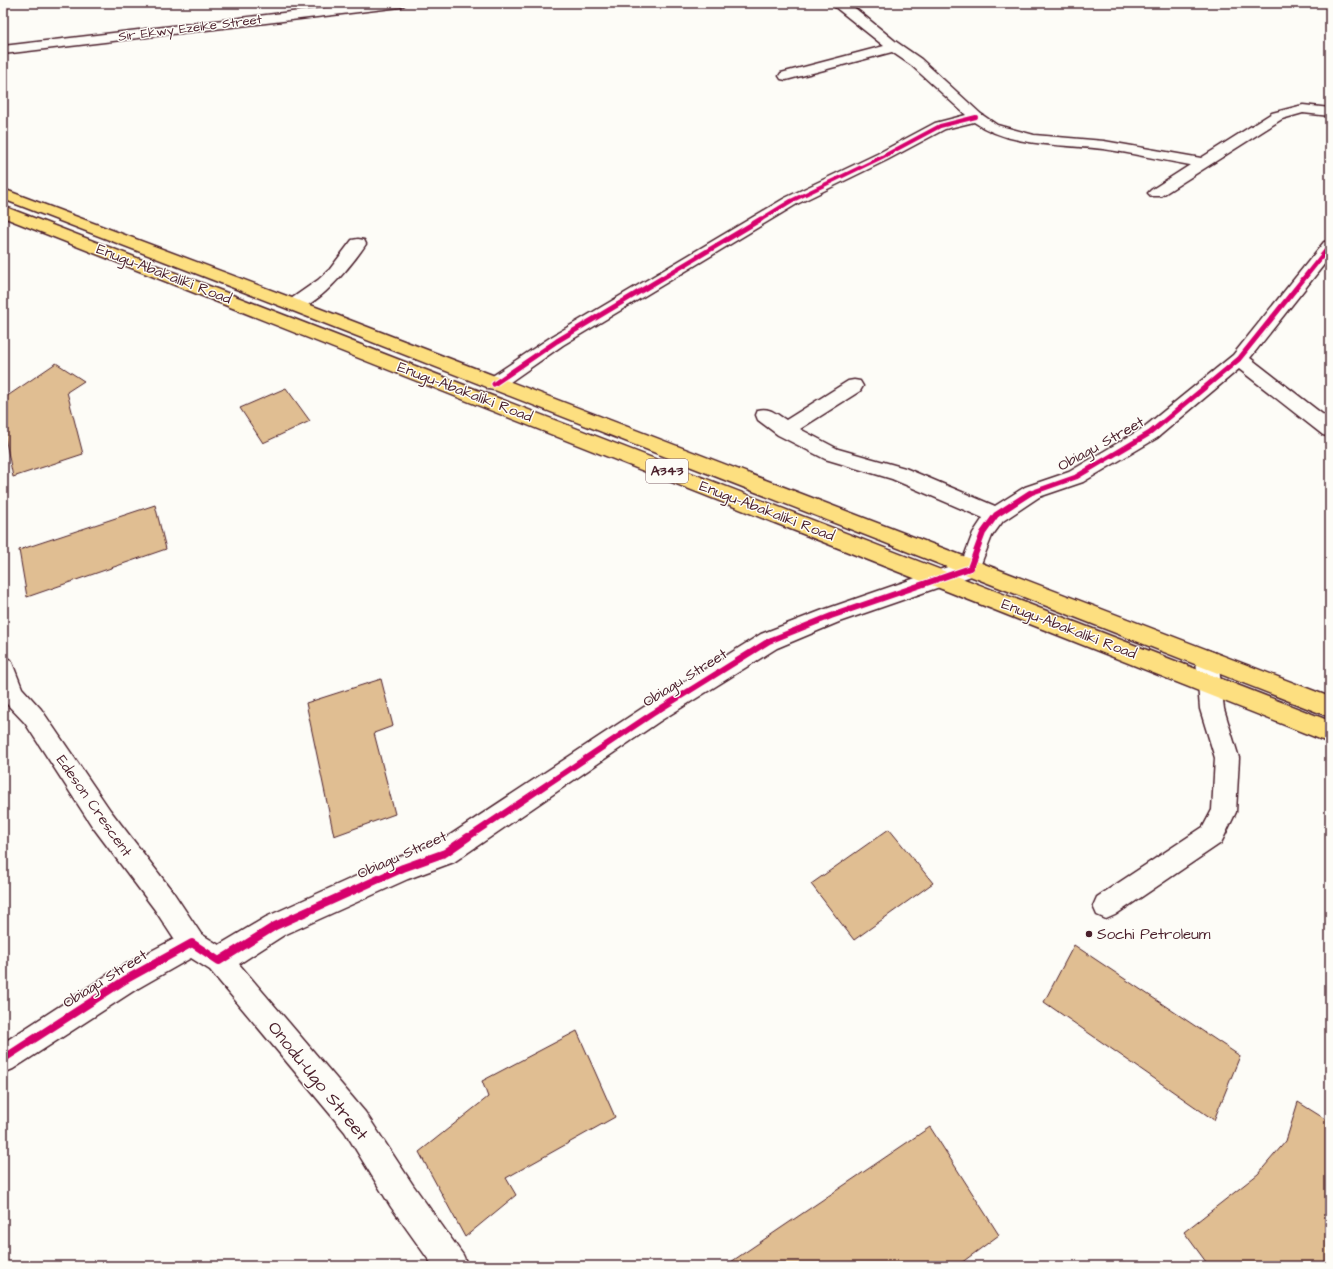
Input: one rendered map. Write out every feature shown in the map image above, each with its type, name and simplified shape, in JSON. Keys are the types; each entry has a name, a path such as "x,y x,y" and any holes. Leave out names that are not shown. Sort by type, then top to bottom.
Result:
{"highway":[{"name":"Enugu-Abakaliki Road","path":"3,194 294,305 494,384 1330,707"},
{"name":"Enugu-Abakaliki Road","path":"3,211 1330,732"}],"street":[{"name":"Sir Ekwy Ezeike Street","path":"3,50 341,7 401,3"},
{"path":"836,3 851,12 894,47 916,62 944,86 976,117 992,128 1013,135 1034,139 1104,144 1204,163"},
{"path":"786,76 894,47"},
{"path":"1156,193 1284,113 1303,109 1330,112"},
{"path":"494,384 570,333 791,201 882,157 940,126 976,117"},
{"path":"294,305 332,276 358,244"},
{"name":"Obiagu Street","path":"219,961 275,926 403,868 445,853 652,714 769,642 831,616 970,568 983,533 996,515 1032,492 1076,477 1150,433 1239,359 1330,246"},
{"path":"1239,359 1330,430"},
{"path":"785,430 854,386"},
{"path":"765,415 785,430 832,454 898,473 996,515"},
{"path":"1106,906 1212,835 1224,812 1227,758 1212,709 1207,660"},
{"name":"Edeson Crescent","path":"4,675 12,694 33,716 101,818 164,901 192,943"},
{"path":"192,943 219,961"},
{"name":"Obiagu Street","path":"3,1059 125,980 192,943"},
{"name":"Onodu-Ugo Street","path":"219,961 355,1122 402,1196 452,1266"}],"building":[{"path":"56,363 84,381 67,392 83,454 13,477 3,427 3,399"},
{"path":"286,388 310,421 263,443 240,408"},
{"path":"155,505 166,549 27,597 19,550"},
{"path":"381,679 393,726 374,733 395,814 334,836 306,703"},
{"path":"889,829 933,883 854,940 811,884"},
{"path":"1074,945 1240,1056 1214,1120 1044,1002"},
{"path":"577,1031 615,1117 506,1178 516,1195 465,1237 419,1152 488,1097 482,1081"},
{"path":"1298,1102 1330,1122 1330,1266 1209,1266 1184,1232 1258,1174 1286,1141"},
{"path":"930,1127 999,1235 957,1266 725,1266"}],"cycle path":[{"path":"494,384 557,341 791,201 882,157 940,126 976,117"},
{"path":"3,1059 125,980 192,943 219,961 275,926 403,868 445,853 652,714 769,641 831,616 970,568 983,533 996,515 1032,492 1076,477 1150,433 1239,359 1330,246"}],"place":[{"name":"Sochi Petroleum","path":"1089,934"}]}
